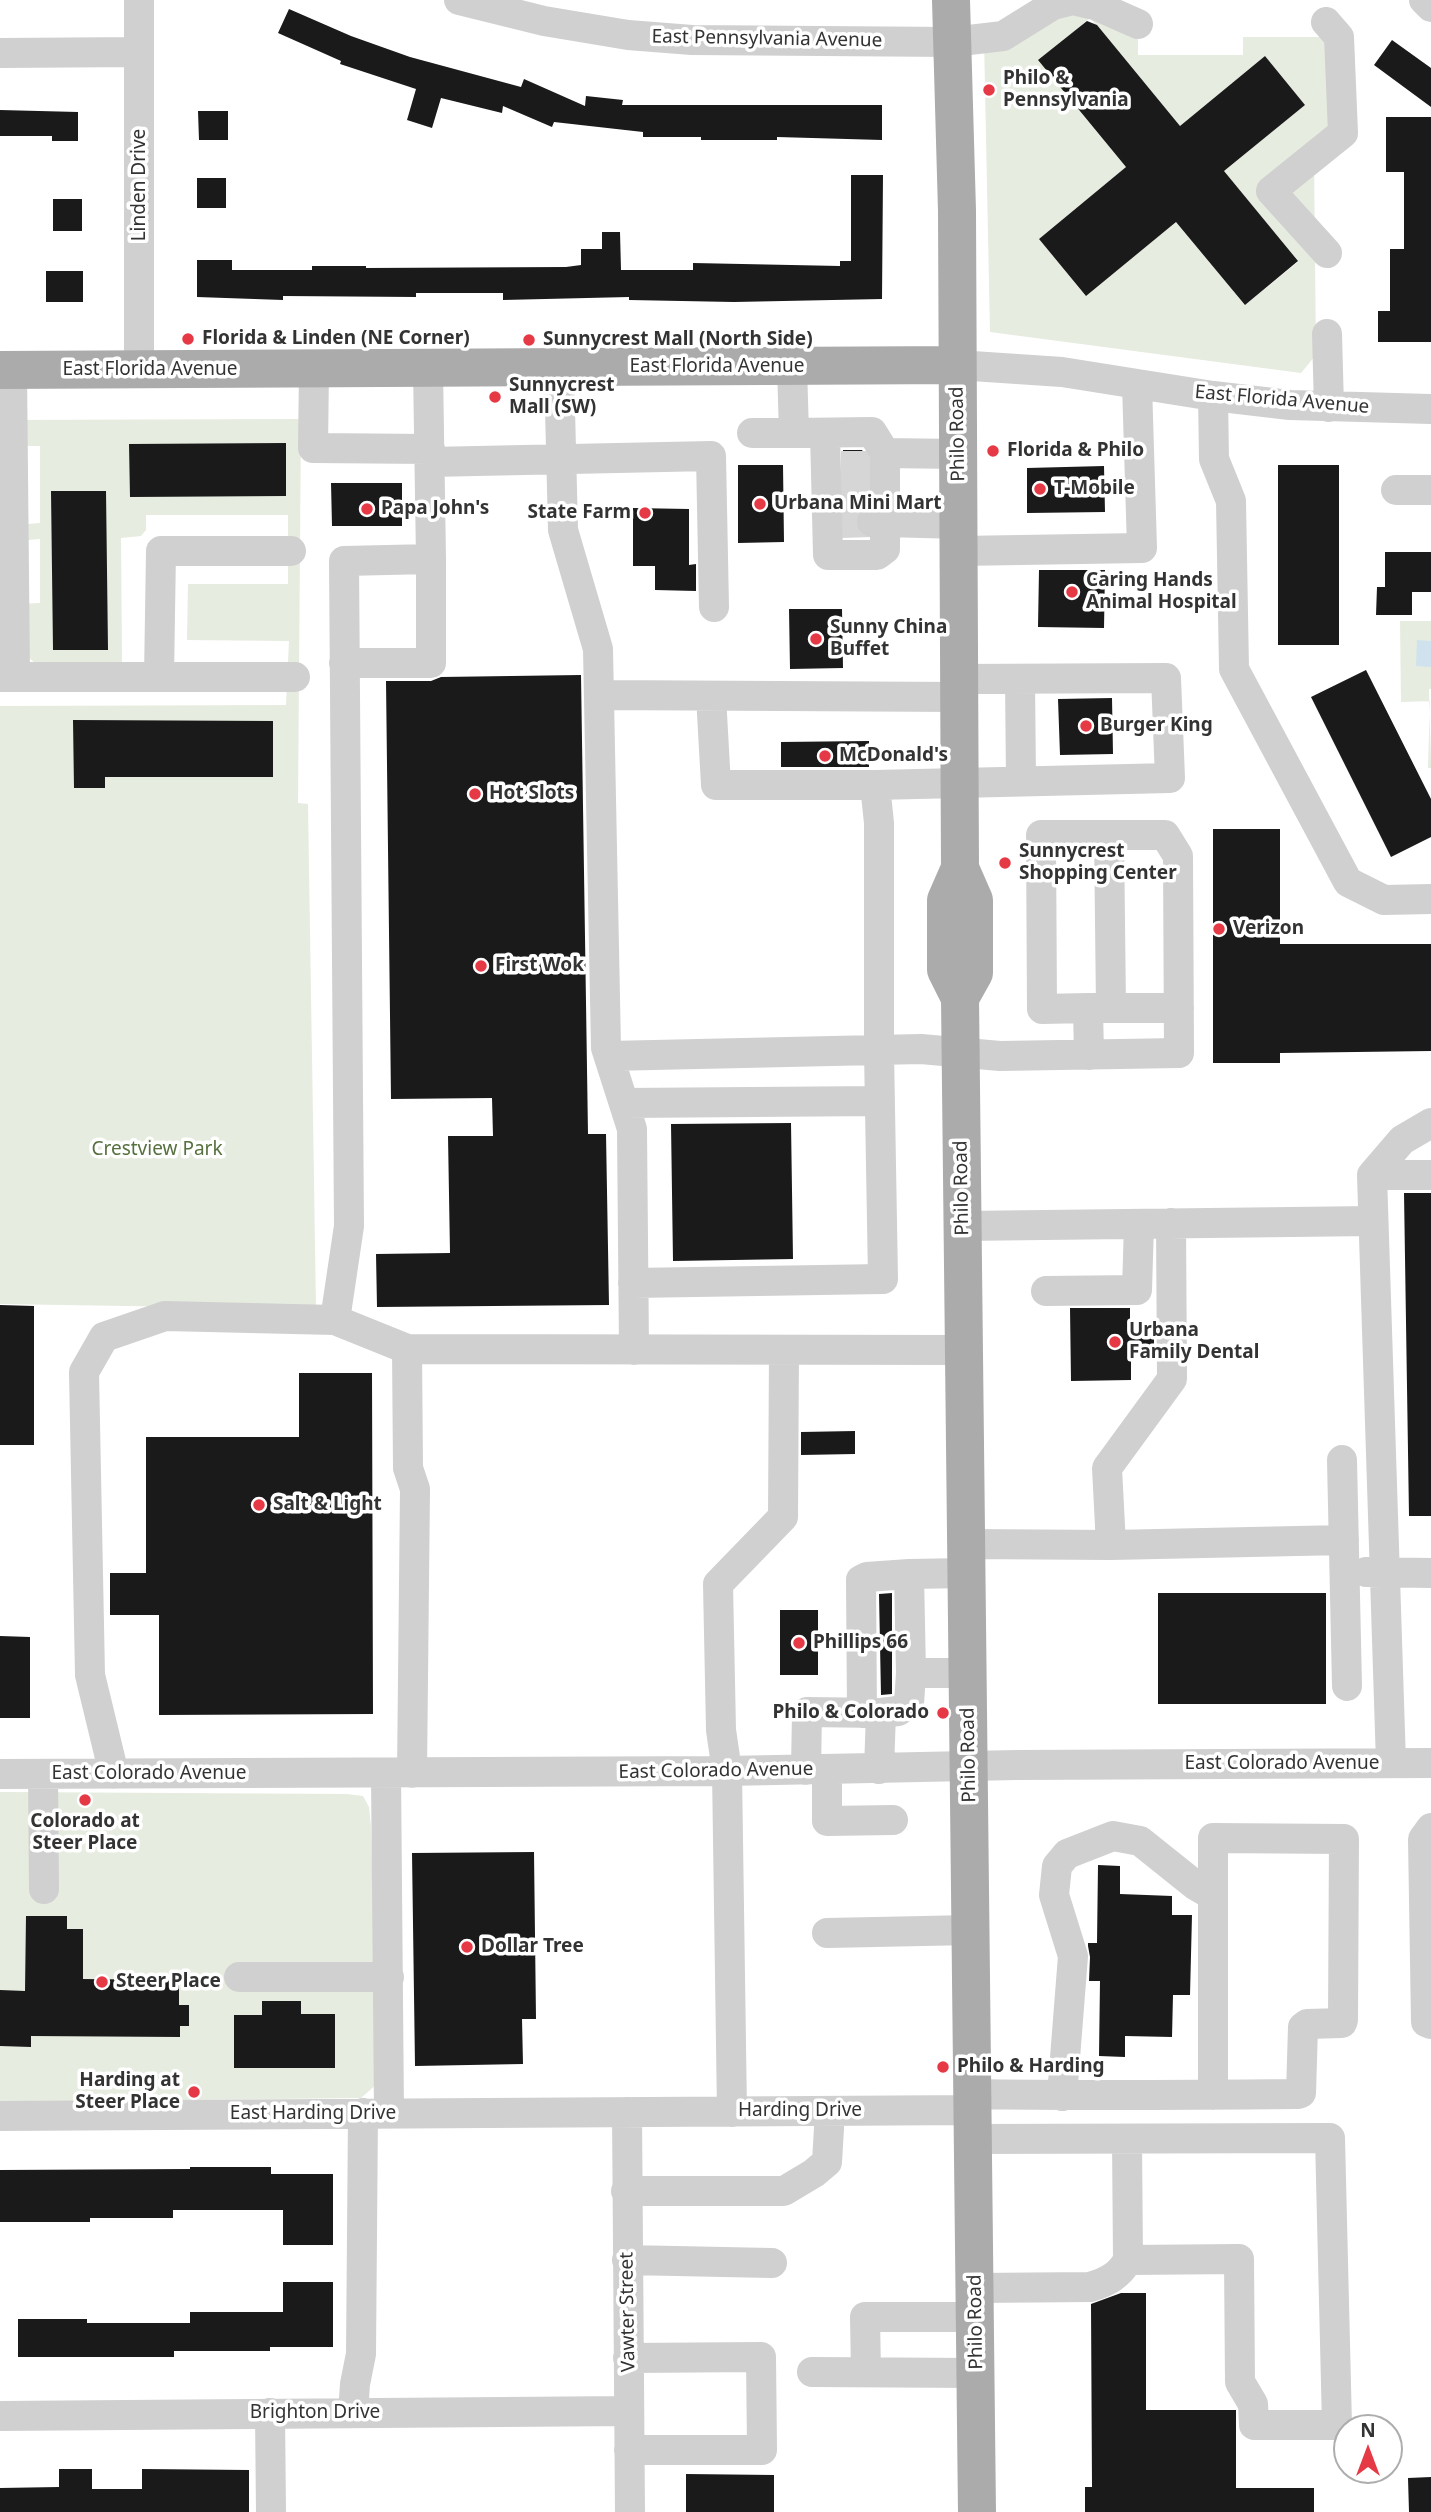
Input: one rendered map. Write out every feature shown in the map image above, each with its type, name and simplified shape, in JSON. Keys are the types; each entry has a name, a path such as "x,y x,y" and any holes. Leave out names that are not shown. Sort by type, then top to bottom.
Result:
{"main road":[{"name":"Philo Road","path":"951,0 957,211 961,783 960,868 946,900 946,970 960,998 977,2512"},
{"name":"East Florida Avenue","path":"6,370 957,365"}],"street":[{"name":"Linden Drive","path":"139,0 139,371"},
{"name":"East Pennsylvania Avenue","path":"459,0 544,21 692,40 952,42 1003,36 1053,5 1073,1 1095,5 1138,24"},
{"path":"1424,0 1431,7"},
{"path":"1326,22 1339,37 1343,134 1271,191 1327,253"},
{"path":"0,53 139,52"},
{"path":"1327,334 1329,407"},
{"name":"East Florida Avenue","path":"957,365 1028,368 1290,405 1431,409"},
{"path":"792,367 794,433"},
{"path":"344,663 431,663 428,369"},
{"path":"559,369 563,530 598,649 606,1048 632,1129 634,1350"},
{"path":"6,370 8,677 295,677"},
{"path":"314,370 313,447 561,461 711,456 715,607"},
{"path":"879,488 959,537 1142,548 1137,384"},
{"path":"1213,396 1214,459 1231,501 1234,669 1348,882 1384,900 1431,899"},
{"path":"752,433 872,432 885,549 877,555 828,555 834,494 825,433"},
{"path":"879,488 958,454"},
{"path":"1396,490 1431,490"},
{"path":"159,677 161,551 291,551"},
{"path":"335,1320 349,1226 344,561 431,559"},
{"path":"599,695 711,696 959,688 1020,679 1167,678 1170,778 874,785 716,785 711,696"},
{"path":"1020,679 1021,781"},
{"path":"633,1283 883,1279 879,823 874,785"},
{"path":"608,1056 921,1049 1000,1056 1180,1053 1178,856 1165,835 1041,835 1042,1009 1179,1008"},
{"path":"1089,1055 1099,1008 1109,835"},
{"path":"624,1102 880,1101"},
{"path":"1391,1763 1372,1175 1402,1140 1431,1123"},
{"path":"1372,1175 1431,1175"},
{"path":"962,1226 1373,1221"},
{"path":"1111,1545 1107,1468 1172,1379 1171,1223"},
{"path":"1046,1291 1137,1290 1139,1224"},
{"path":"114,1774 89,1675 84,1372 104,1337 165,1316 335,1320 407,1349 964,1350"},
{"path":"353,2413 361,2354 376,2113 389,1977 415,1489 408,1468 407,1349"},
{"path":"732,2112 727,1771 721,1730 718,1584 783,1517 784,1350"},
{"path":"1342,1460 1347,1686"},
{"path":"879,1769 871,1713 861,1580 867,1577 909,1574 967,1558 1111,1545 1344,1540"},
{"path":"1344,1572 1431,1573"},
{"path":"893,1820 827,1821 807,1712 898,1712 909,1704 909,1574"},
{"path":"911,1673 968,1673"},
{"name":"East Colorado Avenue","path":"0,1774 727,1771 1431,1763"},
{"path":"43,1774 44,1889"},
{"path":"1431,1828 1423,1839 1428,1931 1426,2022 1431,2024"},
{"path":"1062,2096 1073,1956 1054,1895 1057,1866 1067,1854 1113,1836 1140,1841 1195,1885 1212,1895"},
{"path":"974,2115 1062,2096 1213,2095 1301,2093 1303,2027 1307,2024 1342,2023 1344,1839 1213,1838 1213,2095"},
{"path":"827,1933 971,1930"},
{"path":"239,1977 389,1977"},
{"path":"626,2191 784,2191 827,2162 830,2111"},
{"name":"Harding Drive","path":"627,2112 830,2111 974,2115"},
{"name":"East Harding Drive","path":"0,2116 627,2112"},
{"name":"Vawter Street","path":"627,2112 630,2512"},
{"path":"974,2115 1127,2139 1330,2138 1336,2425 1254,2425 1253,2404 1240,2382 1238,2259 1128,2260"},
{"path":"866,2372 865,2317 1090,2287 1115,2276 1128,2260 1127,2139"},
{"path":"627,2260 772,2263"},
{"path":"628,2358 761,2357 762,2449 629,2450"},
{"path":"812,2372 976,2373"},
{"name":"Brighton Drive","path":"0,2416 629,2411"},
{"path":"271,2413 271,2512"}],"green space":[{"path":"1053,5 1138,24 1138,55 1243,55 1243,37 1326,37 1343,133 1314,157 1316,355 1301,373 990,332 984,39","holes":["1090,18 1180,126 1265,56 1305,105 1224,171 1298,262 1245,305 1176,222 1085,295 1039,239 1126,167 1039,61"]},
{"name":"Crestview Park","path":"301,419 298,803 308,804 316,1309 0,1304 0,706 286,705 289,641 187,640 188,584 288,584 288,515 146,515 146,530 141,536 121,538 122,664 36,664 25,654 21,604 40,603 40,539 28,540 28,524 40,523 40,446 0,446 0,420"},
{"path":"1400,621 1431,621 1429,701 1401,702"},
{"path":"1430,714 1431,768 1428,768"},
{"path":"0,1792 363,1796 369,1807 371,1827 378,2083 361,2098 0,2102"}],"water":[{"path":"1417,640 1431,641 1431,667 1416,666"}],"building":[{"path":"289,9 351,36 410,57 521,87 524,79 585,106 586,96 623,100 622,105 882,105 882,140 777,137 777,140 701,140 701,137 643,137 643,132 554,122 552,127 503,106 502,113 441,98 432,128 407,120 416,89 340,64 341,61 278,33"},
{"path":"1087,21 1097,25 1180,126 1265,56 1305,105 1224,171 1298,261 1245,305 1176,222 1086,296 1039,239 1126,167 1038,60"},
{"path":"1392,40 1431,68 1431,107 1374,65"},
{"path":"0,110 78,112 78,141 52,141 52,136 0,136"},
{"path":"198,111 228,111 228,140 199,140"},
{"path":"1386,117 1431,117 1431,342 1378,342 1378,311 1390,311 1390,249 1404,249 1404,172 1386,172"},
{"path":"851,175 883,175 882,299 734,302 629,300 629,297 503,300 503,293 416,293 416,297 283,296 283,300 197,297 197,260 232,260 232,270 312,270 312,266 566,267 581,265 581,249 602,249 602,232 620,232 621,270 693,270 693,263 840,266 840,261 851,261"},
{"path":"197,178 226,178 226,208 197,208"},
{"path":"53,199 82,199 82,231 53,231"},
{"path":"46,271 83,271 83,302 46,302"},
{"path":"286,443 286,496 130,497 129,444"},
{"path":"843,450 862,450 867,458 867,506 857,513 855,521 857,531 864,537 845,537"},
{"name":"Urbana Mini Mart","path":"738,465 783,465 784,542 738,543"},
{"path":"1278,465 1339,465 1339,645 1278,645"},
{"path":"1104,466 1105,512 1027,513 1027,468"},
{"name":"Papa John's","path":"331,483 402,483 402,526 332,526"},
{"path":"51,491 106,491 108,650 53,650"},
{"path":"633,508 689,509 689,565 696,564 696,591 655,590 655,566 633,566"},
{"path":"1385,552 1431,552 1431,592 1412,592 1412,615 1376,615 1377,587 1385,587"},
{"name":"Caring Hands Animal Hospital","path":"1039,570 1105,570 1104,628 1038,627"},
{"name":"Sunny China Buffet","path":"789,609 842,609 843,668 790,669"},
{"path":"1366,670 1431,799 1431,837 1391,857 1311,697"},
{"path":"581,675 588,1134 606,1134 609,1305 377,1307 376,1254 450,1253 448,1136 493,1136 492,1098 391,1099 386,681 431,681 441,677"},
{"name":"Burger King","path":"1112,698 1113,754 1060,755 1058,699"},
{"path":"73,720 273,721 273,777 105,777 105,788 74,788"},
{"name":"McDonald's","path":"869,741 869,767 781,767 781,742"},
{"path":"1213,829 1280,829 1280,944 1431,944 1431,1051 1280,1053 1280,1063 1213,1063"},
{"path":"791,1123 793,1259 673,1261 671,1124"},
{"path":"1404,1193 1431,1193 1431,1516 1409,1516"},
{"path":"0,1305 34,1306 34,1445 0,1445"},
{"name":"Urbana Family Dental","path":"1070,1308 1130,1308 1130,1328 1154,1328 1154,1356 1131,1356 1131,1380 1071,1381"},
{"name":"Salt & Light","path":"299,1373 372,1373 373,1714 159,1715 159,1615 110,1615 110,1573 146,1573 146,1437 299,1437"},
{"path":"855,1431 855,1454 801,1455 801,1432"},
{"path":"892,1593 892,1694 881,1695 879,1594"},
{"path":"1158,1593 1326,1593 1326,1704 1158,1704"},
{"name":"Phillips 66","path":"780,1610 818,1610 818,1675 780,1675"},
{"path":"0,1636 30,1637 30,1718 0,1718"},
{"name":"Dollar Tree","path":"534,1852 536,2019 522,2019 523,2064 415,2066 412,1853"},
{"path":"1098,1865 1120,1866 1120,1894 1172,1896 1172,1915 1192,1915 1190,1995 1173,1995 1172,2037 1125,2036 1125,2057 1099,2056 1100,1981 1089,1981 1088,1946 1088,1943 1097,1943"},
{"name":"Steer Place","path":"26,1916 67,1916 67,1929 83,1929 83,1979 179,1980 179,2005 189,2005 189,2026 180,2026 180,2037 31,2036 31,2047 0,2046 0,1990 25,1991"},
{"path":"262,2001 301,2001 301,2014 335,2014 335,2068 234,2068 234,2015 262,2015"},
{"path":"271,2167 271,2174 333,2174 333,2245 283,2245 283,2210 173,2210 173,2218 0,2222 0,2170"},
{"path":"283,2282 333,2282 333,2347 270,2347 270,2351 174,2351 174,2357 18,2357 18,2319 87,2319 87,2323 190,2323 190,2312 283,2312"},
{"path":"1121,2293 1146,2293 1146,2410 1236,2410 1236,2488 1314,2488 1314,2512 1085,2512 1085,2487 1092,2487 1091,2304"},
{"path":"59,2469 92,2469 92,2489 142,2489 142,2469 249,2470 249,2512 0,2512 0,2488 59,2487"},
{"path":"686,2474 774,2475 774,2512 686,2512"},
{"path":"1431,2477 1431,2512 1409,2512 1408,2478"}],"tunnel":[{"path":"841,466 871,466"},
{"path":"841,494 872,494"},
{"path":"841,523 872,522"}],"place":[{"name":"Philo & Pennsylvania","path":"989,90"},
{"name":"Florida & Linden (NE Corner)","path":"188,339"},
{"name":"Sunnycrest Mall (North Side)","path":"529,340"},
{"name":"Sunnycrest Mall (SW)","path":"495,397"},
{"name":"Florida & Philo","path":"993,451"},
{"name":"T-Mobile","path":"1040,489"},
{"name":"Urbana Mini Mart","path":"760,504"},
{"name":"Papa John's","path":"367,509"},
{"name":"State Farm","path":"645,513"},
{"name":"Caring Hands Animal Hospital","path":"1072,592"},
{"name":"Sunny China Buffet","path":"816,639"},
{"name":"Burger King","path":"1086,726"},
{"name":"McDonald's","path":"825,756"},
{"name":"Hot Slots","path":"475,794"},
{"name":"Sunnycrest Shopping Center","path":"1005,863"},
{"name":"Verizon","path":"1219,929"},
{"name":"First Wok","path":"481,966"},
{"name":"Urbana Family Dental","path":"1115,1342"},
{"name":"Salt & Light","path":"259,1505"},
{"name":"Phillips 66","path":"799,1643"},
{"name":"Philo & Colorado","path":"943,1713"},
{"name":"Colorado at Steer Place","path":"85,1800"},
{"name":"Dollar Tree","path":"467,1947"},
{"name":"Steer Place","path":"102,1982"},
{"name":"Philo & Harding","path":"943,2067"},
{"name":"Harding at Steer Place","path":"194,2092"}]}
